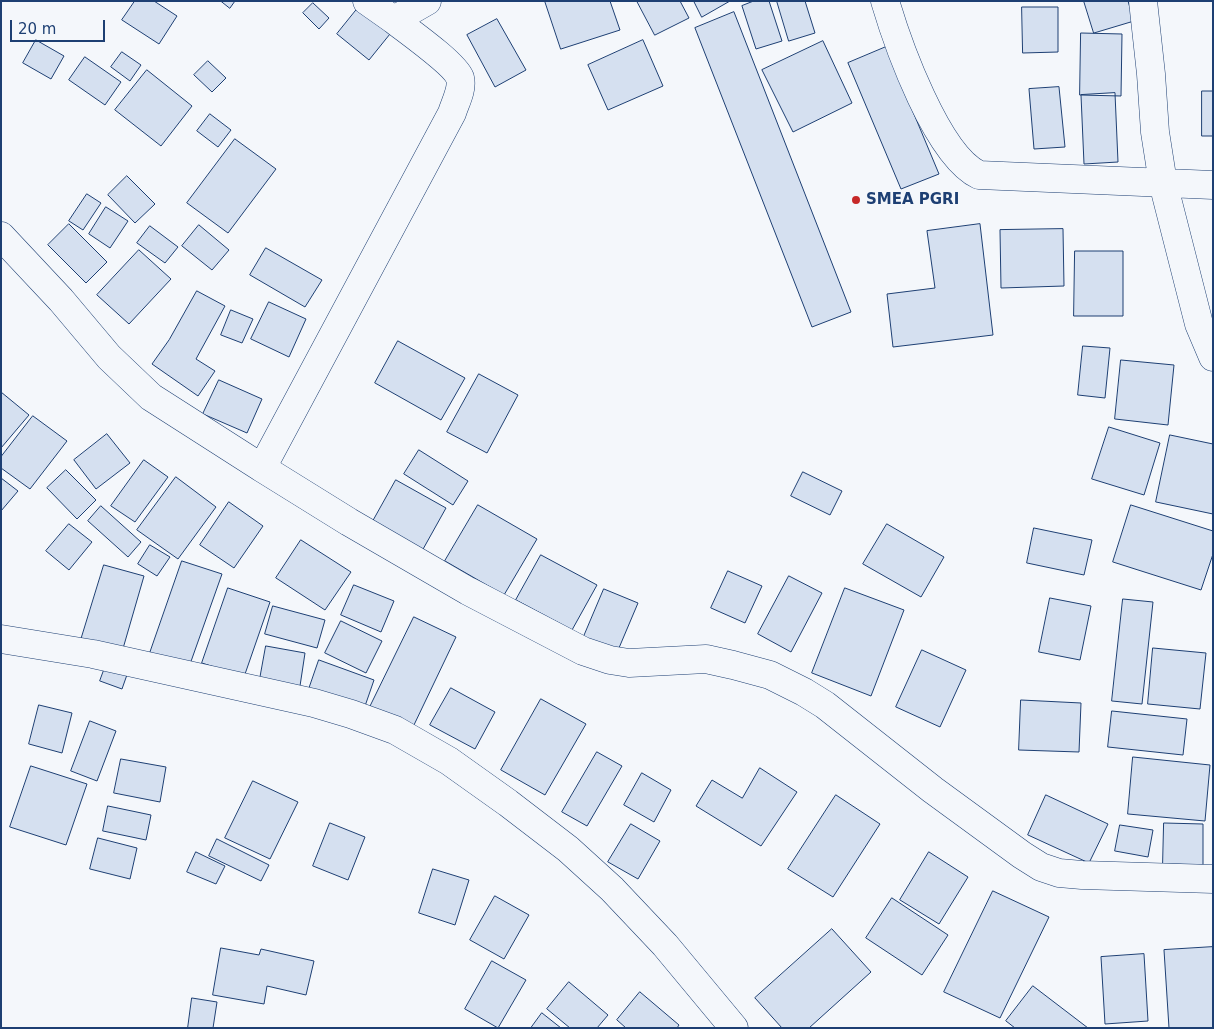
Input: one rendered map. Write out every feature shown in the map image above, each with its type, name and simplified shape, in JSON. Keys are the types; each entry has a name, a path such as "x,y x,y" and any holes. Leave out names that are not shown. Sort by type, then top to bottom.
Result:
{"street":[{"path":"262,468 452,113 460,88 460,78 449,65 394,20 367,1"},
{"path":"394,20 428,1"},
{"path":"884,1 897,40 925,104 953,152 970,170 979,174 1213,185"},
{"path":"1143,1 1155,132 1163,183 1199,324 1213,357"},
{"path":"1,236 61,300 109,356 151,397 349,522 468,591 583,651 610,660 629,663 706,659 770,675 825,705 933,790 1041,867 1060,873 1082,876 1213,880"},
{"path":"1,639 93,654 314,703 396,730 449,761 568,849 612,888 665,944 734,1028"}],"building":[{"path":"135,1 154,1 177,16 159,44 122,20"},
{"path":"221,1 235,1 230,8"},
{"path":"545,1 610,1 620,30 561,49"},
{"path":"637,1 680,1 689,18 655,35"},
{"path":"694,1 730,1 702,17"},
{"path":"754,1 769,1 782,41 756,49 742,6"},
{"path":"777,1 805,1 815,33 789,41"},
{"path":"1084,1 1128,1 1134,21 1094,33"},
{"path":"313,3 329,18 319,29 303,13"},
{"path":"362,3 394,29 369,60 337,34"},
{"path":"1022,7 1058,7 1058,52 1023,53"},
{"path":"734,12 851,312 812,327 695,28"},
{"path":"497,19 526,70 495,87 467,35"},
{"path":"1081,33 1122,34 1121,96 1080,95"},
{"path":"36,40 64,56 51,79 23,63"},
{"path":"643,40 663,86 608,110 588,65"},
{"path":"823,41 852,103 793,132 762,70"},
{"path":"886,47 939,174 901,189 848,63"},
{"path":"122,52 141,65 130,81 111,67"},
{"path":"85,57 121,82 105,105 69,80"},
{"path":"208,61 226,78 212,92 194,75"},
{"path":"147,70 192,106 161,146 115,110"},
{"path":"1059,87 1065,147 1034,149 1029,89"},
{"path":"1202,91 1213,91 1213,136 1202,136"},
{"path":"1115,93 1118,162 1084,164 1081,95"},
{"path":"210,114 231,130 218,147 197,131"},
{"path":"235,139 276,169 228,233 187,203"},
{"path":"127,176 155,204 135,223 108,195"},
{"path":"87,194 101,203 83,230 69,221"},
{"path":"106,207 128,221 110,248 89,234"},
{"path":"69,224 107,262 86,283 48,245"},
{"path":"980,224 993,335 893,347 887,294 935,288 927,231"},
{"path":"199,225 229,250 212,270 182,246"},
{"path":"150,226 178,247 165,263 137,243"},
{"path":"1063,229 1064,286 1001,288 1000,230"},
{"path":"266,248 322,280 305,307 250,275"},
{"path":"139,250 171,279 129,324 97,295"},
{"path":"1075,251 1123,251 1123,316 1074,316"},
{"path":"197,291 225,306 196,359 215,371 198,396 152,364 169,340"},
{"path":"269,302 306,319 289,357 251,339"},
{"path":"231,310 253,319 242,343 221,335"},
{"path":"398,341 465,378 441,420 375,383"},
{"path":"1083,346 1110,348 1105,398 1078,395"},
{"path":"1121,360 1174,365 1168,425 1115,419"},
{"path":"479,374 518,395 487,453 447,432"},
{"path":"219,380 262,399 247,433 203,414"},
{"path":"1,392 29,415 1,448"},
{"path":"33,416 67,441 30,489 1,468 1,457"},
{"path":"1109,427 1160,443 1144,495 1092,479"},
{"path":"107,434 130,463 96,489 74,460"},
{"path":"1170,435 1213,444 1213,514 1156,502"},
{"path":"419,450 468,481 453,505 404,474"},
{"path":"144,460 168,477 135,522 111,506"},
{"path":"66,470 96,500 77,519 47,488"},
{"path":"803,472 842,491 830,515 791,496"},
{"path":"176,477 216,507 178,559 137,530"},
{"path":"1,478 18,491 1,511"},
{"path":"396,480 446,508 422,551 372,523"},
{"path":"229,502 263,526 234,568 200,545"},
{"path":"478,505 537,539 504,595 445,561"},
{"path":"1131,505 1213,531 1213,554 1201,590 1113,562"},
{"path":"101,506 141,542 128,557 88,521"},
{"path":"69,524 92,542 69,570 46,551"},
{"path":"887,524 944,557 921,597 863,564"},
{"path":"1034,528 1092,540 1084,575 1027,563"},
{"path":"301,540 351,572 325,610 276,578"},
{"path":"150,545 170,557 157,576 138,564"},
{"path":"541,555 597,585 572,630 516,600"},
{"path":"182,561 222,574 189,667 150,653"},
{"path":"104,565 144,576 122,652 81,640"},
{"path":"728,571 762,586 745,623 711,608"},
{"path":"789,576 822,593 791,652 758,634"},
{"path":"354,585 394,601 381,632 341,615"},
{"path":"228,588 270,602 244,677 202,663"},
{"path":"845,588 904,610 871,696 812,673"},
{"path":"604,589 638,603 616,655 582,641"},
{"path":"1050,598 1091,606 1080,660 1039,652"},
{"path":"1123,599 1153,602 1142,704 1112,701"},
{"path":"273,606 325,620 317,648 265,634"},
{"path":"414,617 456,637 413,727 370,707"},
{"path":"341,621 382,641 366,673 325,653"},
{"path":"266,646 305,653 300,686 260,679"},
{"path":"1153,648 1206,653 1200,709 1148,704"},
{"path":"922,650 966,670 940,727 896,707"},
{"path":"319,660 374,680 364,709 309,689"},
{"path":"107,662 129,669 122,689 100,681"},
{"path":"451,688 495,712 475,749 430,725"},
{"path":"541,699 586,724 545,795 501,770"},
{"path":"1021,700 1081,703 1079,752 1019,750"},
{"path":"39,705 72,713 62,753 29,744"},
{"path":"1112,711 1187,719 1183,755 1108,747"},
{"path":"90,721 116,731 97,781 71,771"},
{"path":"597,752 622,766 587,826 562,812"},
{"path":"1133,757 1210,765 1205,821 1128,814"},
{"path":"121,759 166,767 160,802 114,793"},
{"path":"31,766 87,784 66,845 10,827"},
{"path":"760,768 797,792 761,846 696,806 712,780 742,798"},
{"path":"642,773 671,790 654,822 624,805"},
{"path":"253,781 298,802 270,859 225,838"},
{"path":"836,795 880,824 833,897 788,869"},
{"path":"1046,795 1108,824 1089,863 1028,835"},
{"path":"108,806 151,815 146,840 103,831"},
{"path":"330,823 365,837 348,880 313,866"},
{"path":"1164,823 1203,824 1203,865 1163,864"},
{"path":"631,824 660,841 638,879 608,862"},
{"path":"1120,825 1153,830 1148,857 1115,851"},
{"path":"98,838 137,848 130,879 90,869"},
{"path":"217,839 269,865 261,881 209,856"},
{"path":"196,852 225,866 216,884 187,872"},
{"path":"929,852 968,877 939,924 900,900"},
{"path":"433,869 469,880 455,925 419,913"},
{"path":"993,891 1049,917 1000,1018 944,992"},
{"path":"495,896 529,915 504,959 470,940"},
{"path":"892,898 948,935 922,975 866,938"},
{"path":"832,929 871,972 809,1028 782,1028 755,998"},
{"path":"1213,947 1213,1028 1169,1028 1164,950"},
{"path":"221,948 259,955 261,949 314,961 306,995 267,986 264,1004 213,995"},
{"path":"1144,954 1148,1021 1105,1024 1101,957"},
{"path":"492,961 526,980 498,1028 465,1009"},
{"path":"569,982 608,1015 597,1028 570,1028 547,1009"},
{"path":"1033,986 1088,1028 1015,1028 1006,1021"},
{"path":"640,992 679,1025 677,1028 626,1028 617,1020"},
{"path":"192,998 217,1002 213,1028 188,1028"},
{"path":"542,1013 561,1028 531,1028"}],"place":[{"name":"SMEA PGRI","path":"856,200"}]}
